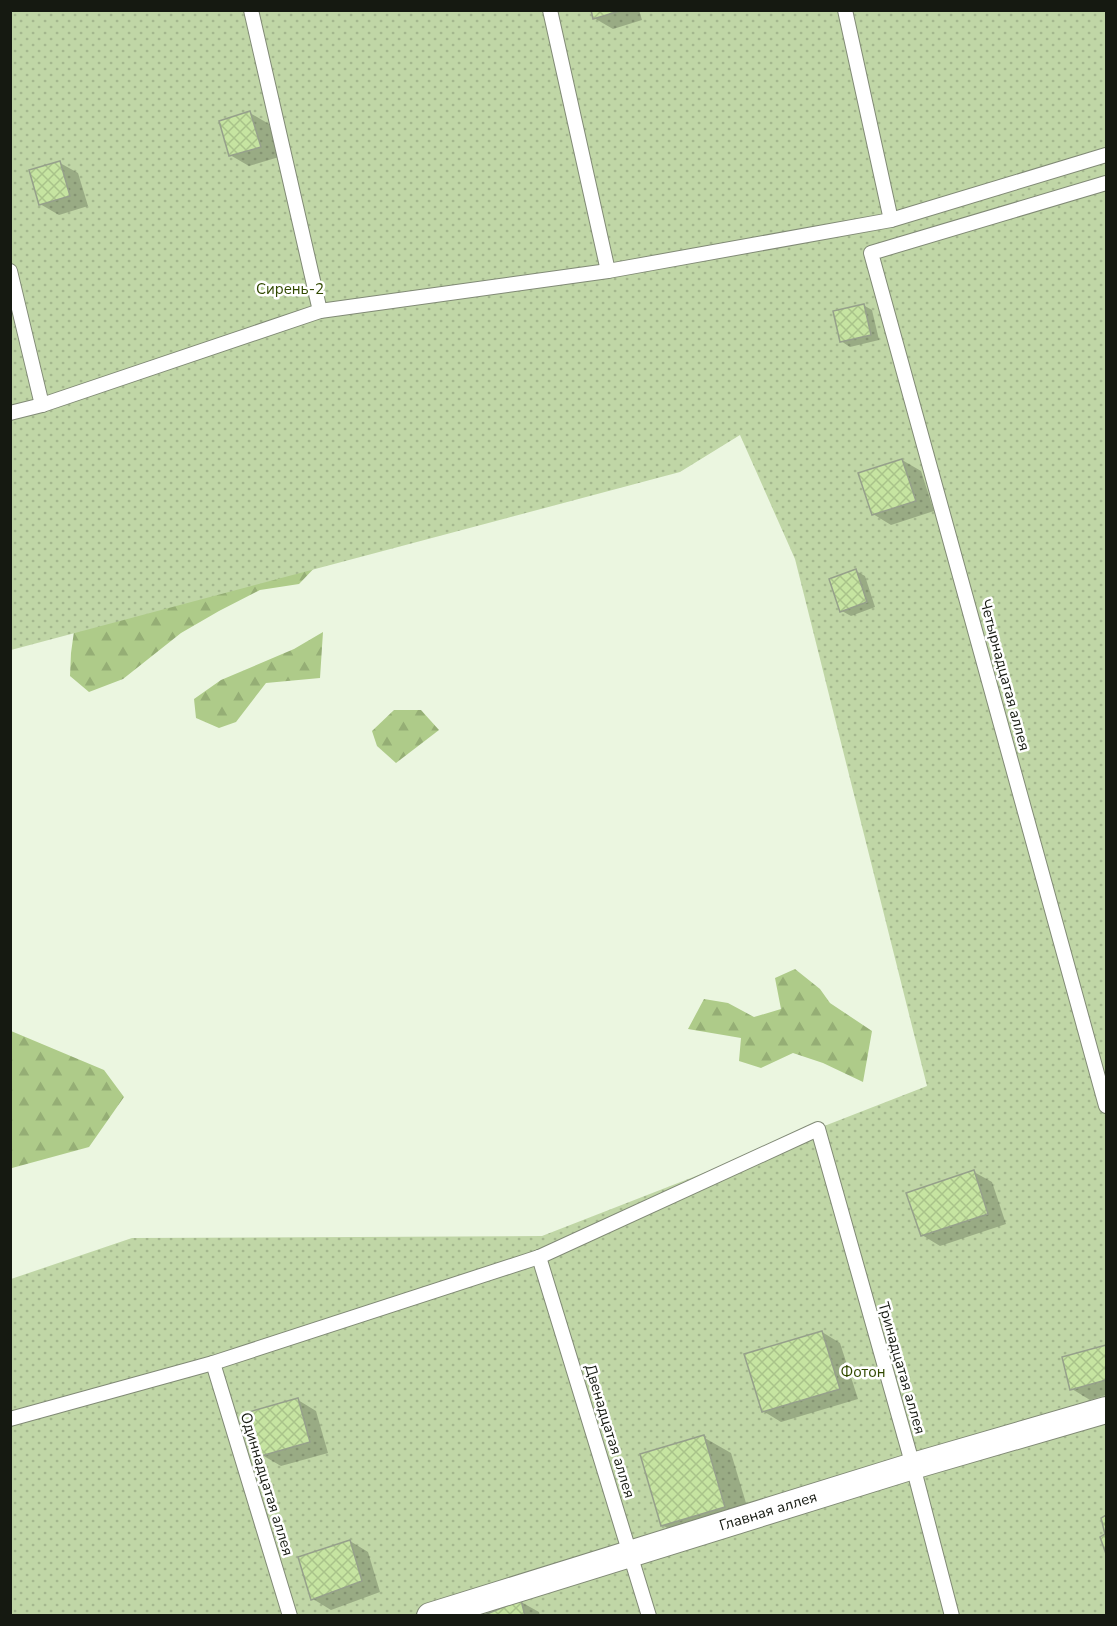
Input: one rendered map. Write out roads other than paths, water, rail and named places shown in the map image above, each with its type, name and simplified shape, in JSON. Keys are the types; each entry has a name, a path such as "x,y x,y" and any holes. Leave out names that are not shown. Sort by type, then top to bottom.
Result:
{"street":[{"name":"Главная аллея","path":"430,1616 913,1466 1107,1410"}],"lane":[{"path":"251,10 320,311"},
{"path":"550,10 608,271"},
{"path":"845,10 891,220"},
{"path":"10,413 42,405 320,311 608,271 891,220 1107,155"},
{"name":"Четырнадцатая аллея","path":"1107,183 871,253 1107,1106"},
{"path":"10,271 42,405"},
{"name":"Тринадцатая аллея","path":"539,1257 818,1129 913,1466 952,1616"},
{"path":"10,1419 213,1363 539,1257"},
{"name":"Двенадцатая аллея","path":"539,1257 648,1616"},
{"name":"Одиннадцатая аллея","path":"213,1363 290,1616"}],"park label":[{"name":"Сирень-2","path":"290,289"},
{"name":"Фотон","path":"863,1372"}]}
